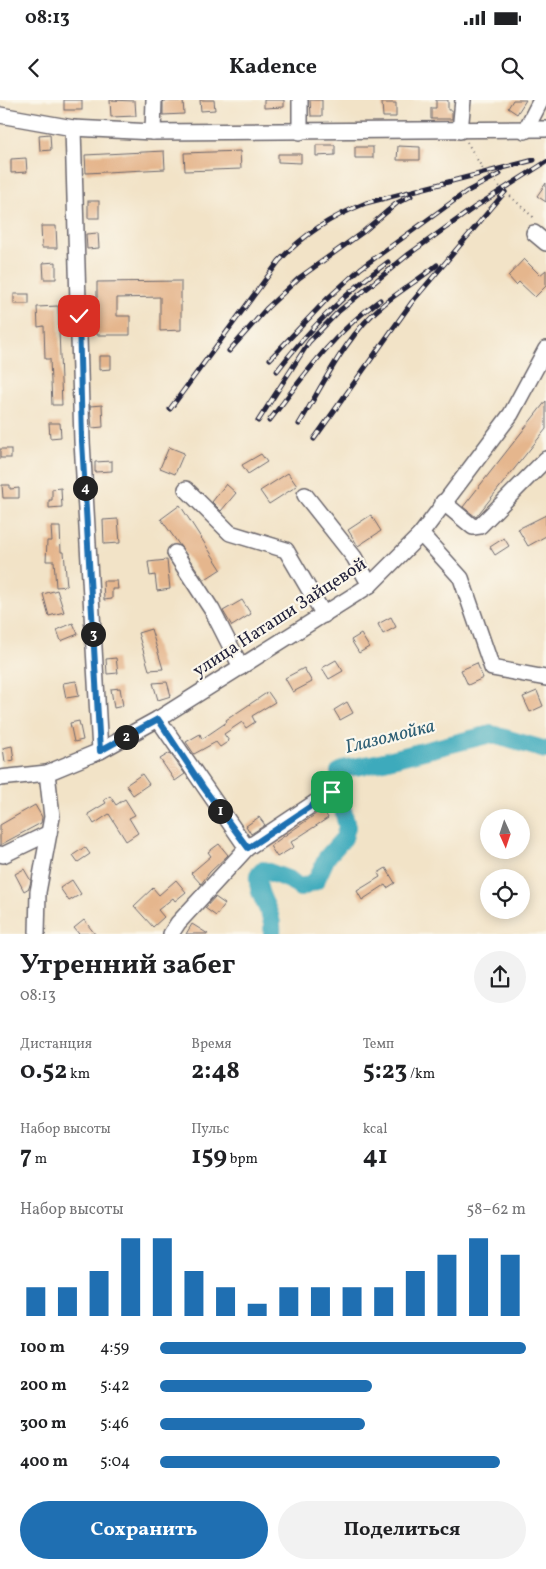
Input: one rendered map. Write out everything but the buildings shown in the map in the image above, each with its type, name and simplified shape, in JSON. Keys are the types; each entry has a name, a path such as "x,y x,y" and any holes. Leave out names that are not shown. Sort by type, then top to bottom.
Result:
{"street":[{"path":"2,100 1,115 73,128 153,132 460,132 546,130"},
{"path":"153,132 154,100"},
{"path":"300,100 300,132"},
{"path":"460,132 463,100"},
{"path":"525,130 540,100"},
{"path":"73,128 82,441 100,751"},
{"path":"534,232 546,243"},
{"name":"улица Наташи Зайцевой","path":"0,778 47,773 100,751 158,719 370,585 421,534 443,502 511,414 545,354"},
{"path":"443,502 472,527 480,526 546,459"},
{"path":"186,489 230,534 286,550 324,615"},
{"path":"305,495 354,556 370,585"},
{"path":"421,534 461,578 492,668 546,678"},
{"path":"175,553 212,610 241,667"},
{"path":"158,719 203,787 248,848"},
{"path":"36,934 38,892 52,817 47,773"},
{"path":"171,934 178,923 248,848 332,792"},
{"path":"0,854 3,855 49,833"}],"path":[{"path":"460,132 485,173 533,218 534,232"}],"waterway":[{"name":"Глазомойка","path":"272,934 271,918 260,891 258,875 263,870 290,880 300,888 316,881 327,857 344,838 347,827 339,793 339,772 347,768 372,764 491,734 546,750"}],"railway":[{"path":"170,409 279,261 308,234 341,214 366,203 534,160"},
{"path":"258,421 309,342 339,311 409,254 475,207 546,162"},
{"path":"270,359 328,298 361,268 466,192 500,174"},
{"path":"314,439 412,302 505,192"},
{"path":"229,351 267,308 299,278 363,232 397,203 411,196"},
{"path":"277,371 302,340 329,312 357,286 388,262"},
{"path":"299,424 337,360 370,316 437,265"},
{"path":"269,421 320,356 348,326 380,300"}],"route":[{"path":"79,316 82,441 100,751 158,719 203,787 248,848 332,792"}]}
